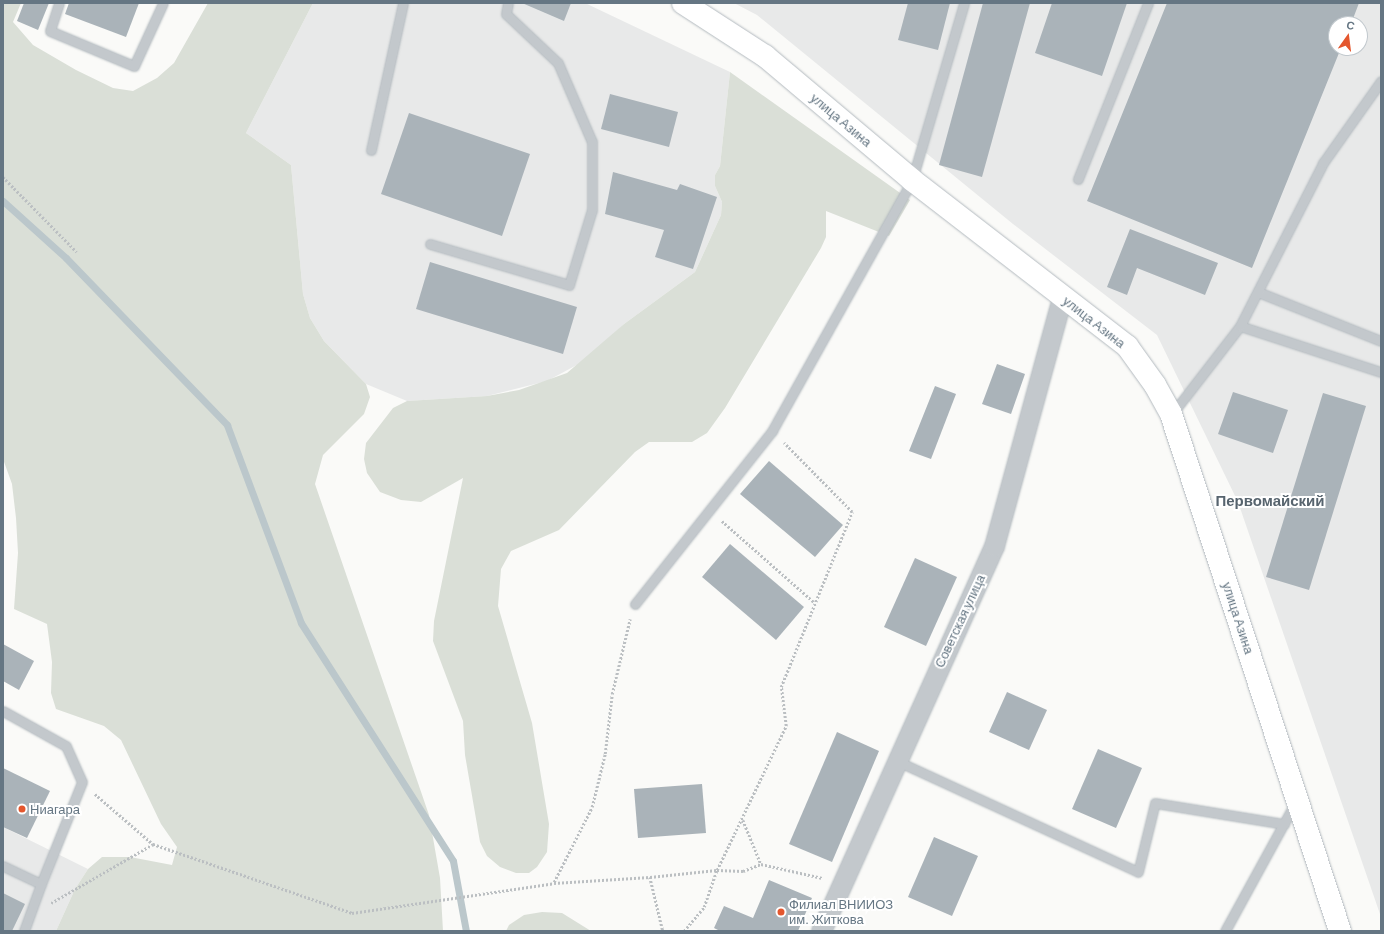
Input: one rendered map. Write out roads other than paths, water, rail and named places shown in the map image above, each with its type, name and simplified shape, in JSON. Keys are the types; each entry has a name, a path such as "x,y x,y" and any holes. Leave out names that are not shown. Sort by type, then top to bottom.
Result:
{"street":[{"name":"улица Азина","path":"682,3 765,56 912,180 1127,346 1155,385 1171,414 1296,802 1340,931"},
{"name":"Советская улица","path":"821,931 896,760 994,546 1062,297"}],"lane":[{"path":"59,3 50,31 134,66 163,3"},
{"path":"370,150 403,3"},
{"path":"430,244 569,285 592,210 592,142 558,63 506,14 508,3"},
{"path":"634,604 772,431 912,180 964,3"},
{"path":"1078,179 1148,3"},
{"path":"1171,414 1240,326 1324,163 1381,81"},
{"path":"1258,292 1381,341"},
{"path":"1240,326 1381,372"},
{"path":"3,711 66,746 82,782 24,931"},
{"path":"896,760 1138,872 1155,803 1284,824"},
{"path":"1225,931 1296,802"},
{"path":"3,866 42,884"}],"waterway":[{"path":"3,201 66,258 227,425 301,623 453,861 466,931"}],"place":[{"name":"Ниагара","path":"22,809"},
{"name":"Филиал ВНИИОЗ им. Житкова","path":"781,912"}],"district":[{"name":"Первомайский","path":"1270,501"}]}
